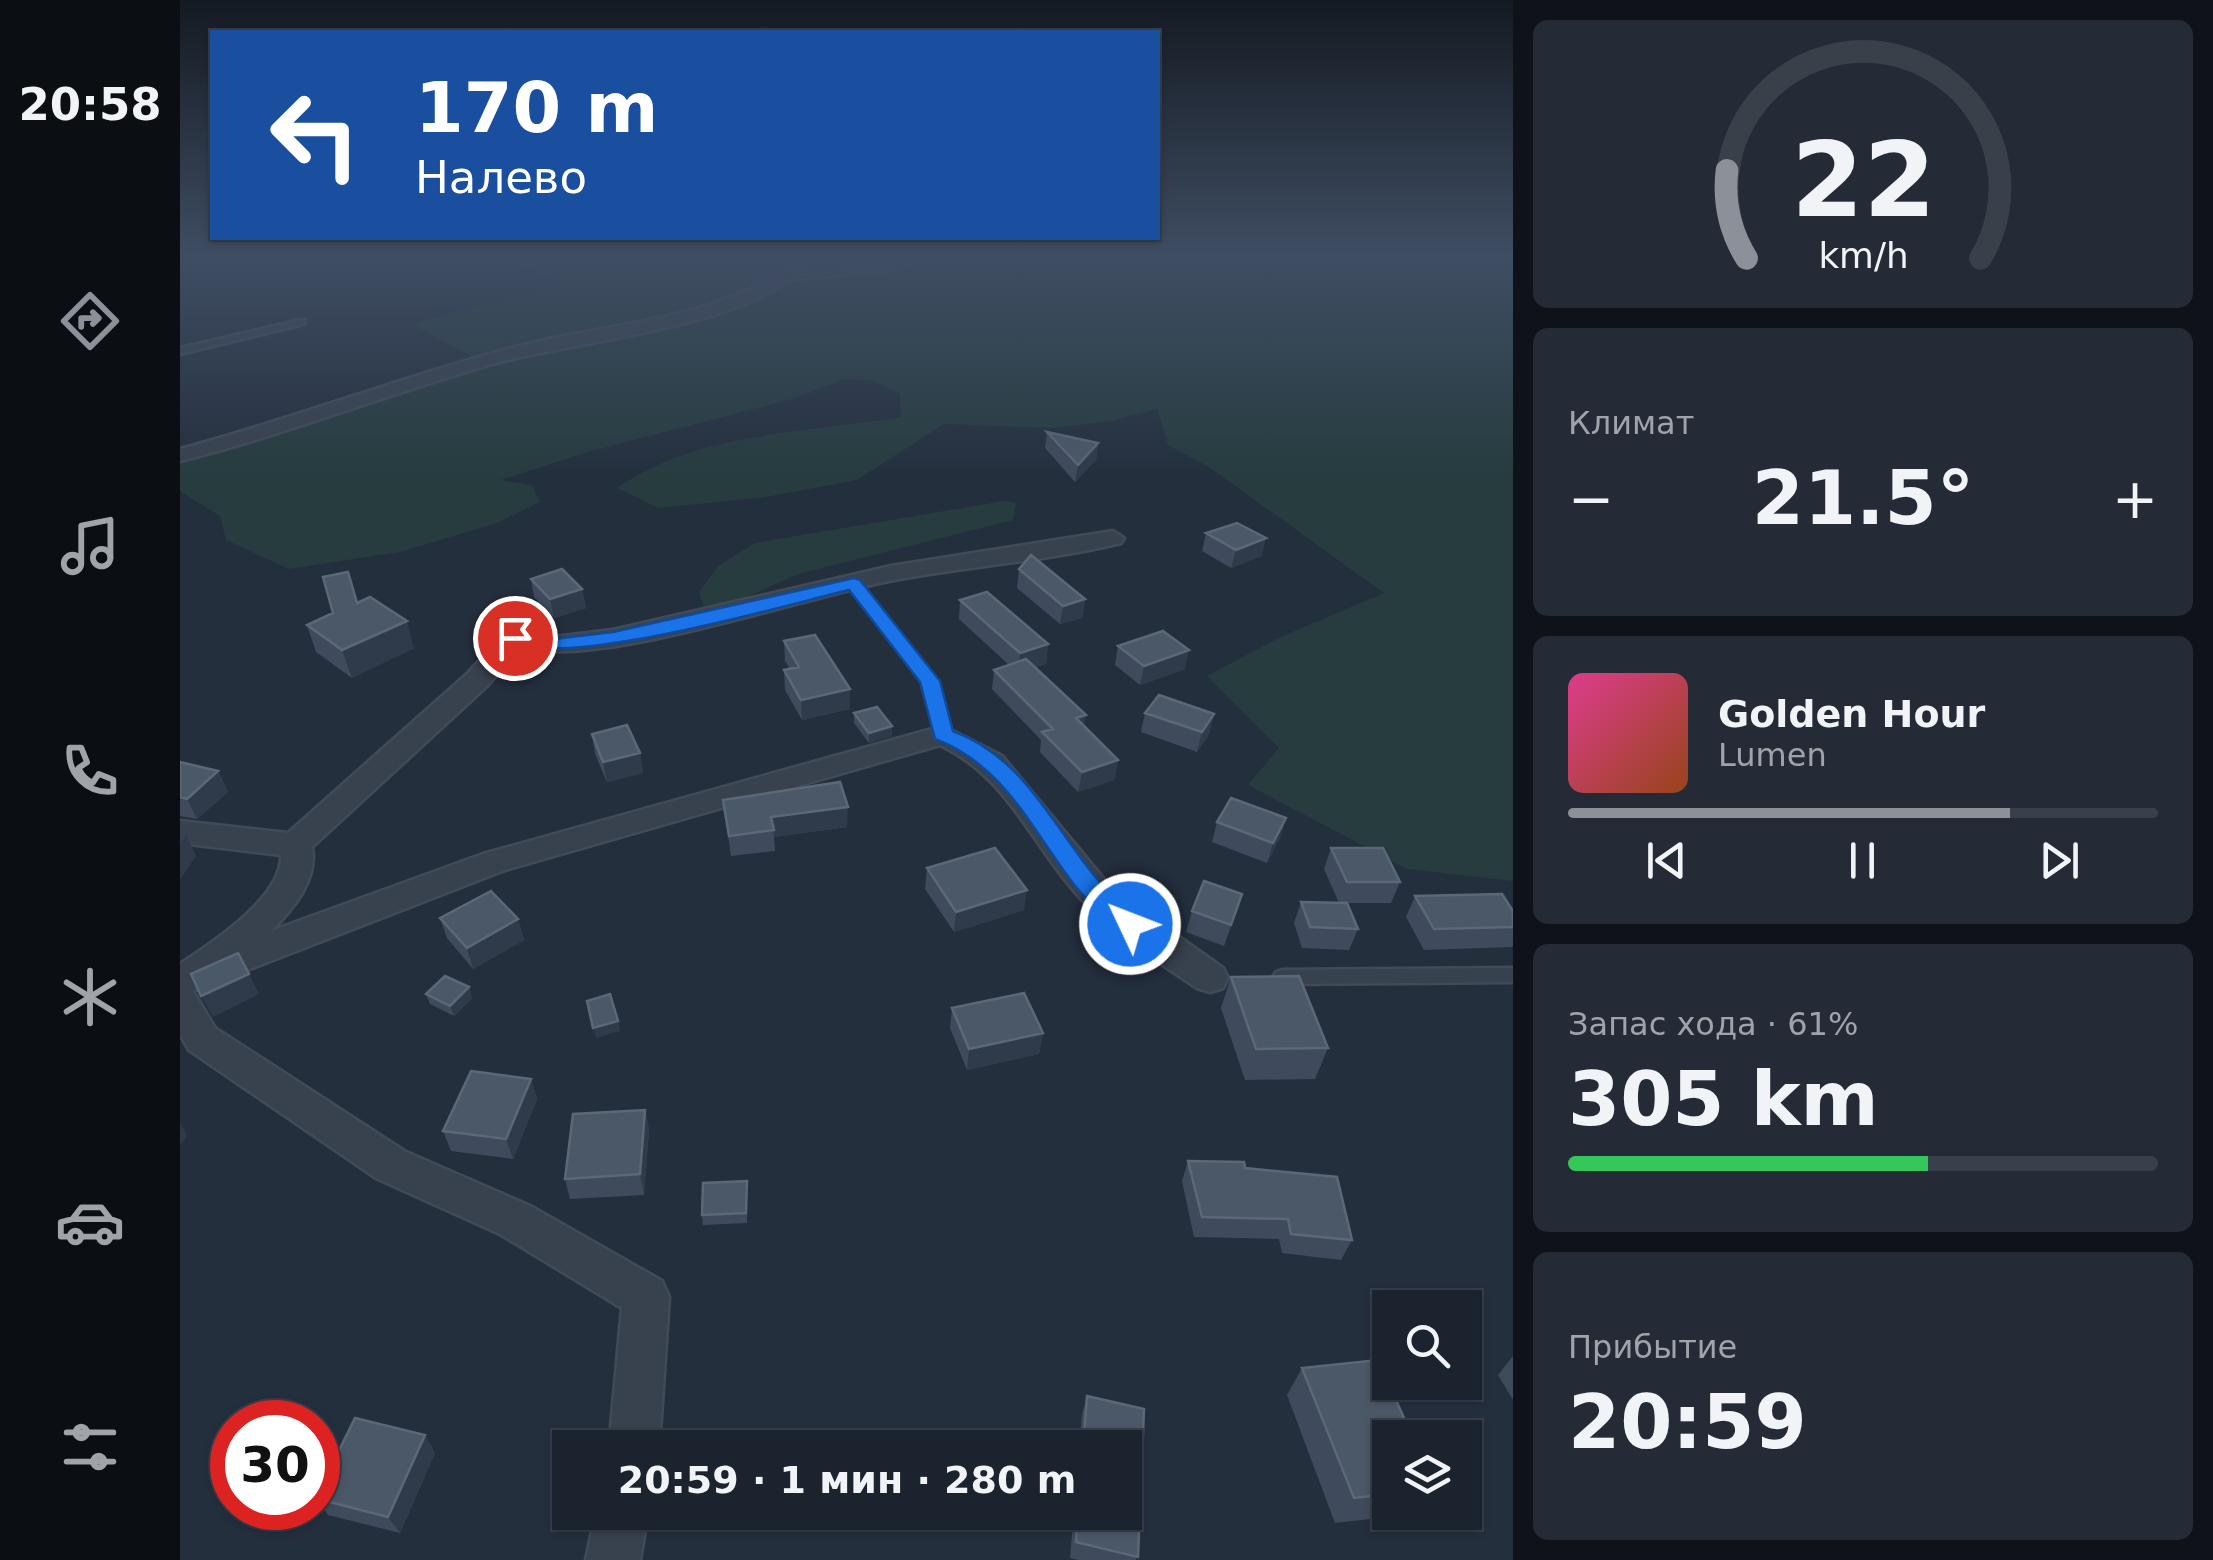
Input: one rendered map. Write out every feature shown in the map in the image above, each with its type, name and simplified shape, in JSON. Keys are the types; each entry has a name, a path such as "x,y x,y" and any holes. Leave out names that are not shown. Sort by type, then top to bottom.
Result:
{"street":[{"path":"180,455 520,350 614,330"},
{"path":"180,430 236,438"},
{"path":"180,832 251,843 294,844 478,680 515,638 545,646 613,638 961,561 1113,538"},
{"path":"189,983 494,862 943,734 972,746 1010,776 1087,884 1130,924 1219,978"},
{"path":"189,983 248,933 289,885 298,866 294,844"},
{"path":"189,983 202,1040 391,1165 515,1220 646,1297 635,1430"},
{"path":"612,1560 618,1530"}],"lane":[{"path":"180,350 267,330"},
{"path":"854,584 930,681 943,734"},
{"path":"1266,977 1513,975"}],"green space":[{"path":"423,330 1513,330 1513,881 1407,869 1248,785 1279,748 1207,676 1283,636 1384,593 1210,468 1168,445 1157,409 1111,421 1053,428 944,424 857,480 766,497 658,508 617,488 649,469 718,445 901,417 900,394 872,380 844,379 792,399 584,453 501,480 532,485 540,502 497,523 400,552 289,569 226,540 220,516 180,491 180,462 347,404 372,387 470,356"},
{"path":"1004,501 1016,503 1013,520 798,574 736,602 704,608 699,592 718,566 755,543"}],"building":[{"path":"1047,432 1098,443 1078,465"},
{"path":"1237,523 1266,538 1236,550 1206,533"},
{"path":"1031,555 1085,599 1063,606 1019,569"},
{"path":"562,569 582,589 550,599 531,579"},
{"path":"348,572 357,603 370,597 407,621 342,650 307,625 333,613 323,577"},
{"path":"987,592 1048,644 1020,653 960,600"},
{"path":"1163,631 1189,650 1144,666 1118,646"},
{"path":"815,635 850,689 801,700 784,670 799,667 784,641"},
{"path":"1026,659 1086,715 1076,718 1118,760 1082,772 1042,732 1053,729 994,670"},
{"path":"1159,695 1214,714 1202,732 1145,713"},
{"path":"877,707 892,726 869,733 854,713"},
{"path":"627,725 640,753 603,762 592,734"},
{"path":"180,762 218,771 187,799 180,797"},
{"path":"840,782 848,807 771,817 774,830 729,836 723,800"},
{"path":"1231,798 1286,818 1273,843 1217,822"},
{"path":"995,848 1027,890 956,912 927,868"},
{"path":"1331,848 1383,848 1400,882 1347,882"},
{"path":"1204,881 1242,894 1231,925 1192,911"},
{"path":"491,891 518,919 467,948 440,918"},
{"path":"1502,894 1513,911 1513,927 1434,929 1415,896"},
{"path":"1301,902 1347,903 1358,929 1310,927"},
{"path":"238,953 249,974 201,996 191,974"},
{"path":"445,976 469,987 450,1006 426,994"},
{"path":"1299,976 1328,1048 1256,1049 1231,977"},
{"path":"1024,993 1043,1033 969,1049 952,1008"},
{"path":"610,994 618,1021 593,1028 587,1001"},
{"path":"471,1071 531,1079 506,1139 443,1131"},
{"path":"645,1110 640,1174 565,1179 573,1114"},
{"path":"1188,1161 1244,1162 1245,1168 1337,1177 1352,1240 1291,1234 1288,1219 1202,1217"},
{"path":"747,1181 746,1213 702,1215 703,1183"},
{"path":"1372,1361 1372,1400 1396,1400 1405,1420 1372,1420 1372,1496 1354,1498 1302,1368"},
{"path":"1087,1396 1144,1409 1142,1458 1142,1430 1084,1430"},
{"path":"355,1418 425,1435 388,1517 340,1505 340,1448"},
{"path":"1077,1530 1139,1530 1138,1557 1076,1542"}],"route":[{"path":"515,638 545,646 613,638 854,584 930,681 943,734 972,746 1010,776 1087,884 1130,924"}]}
